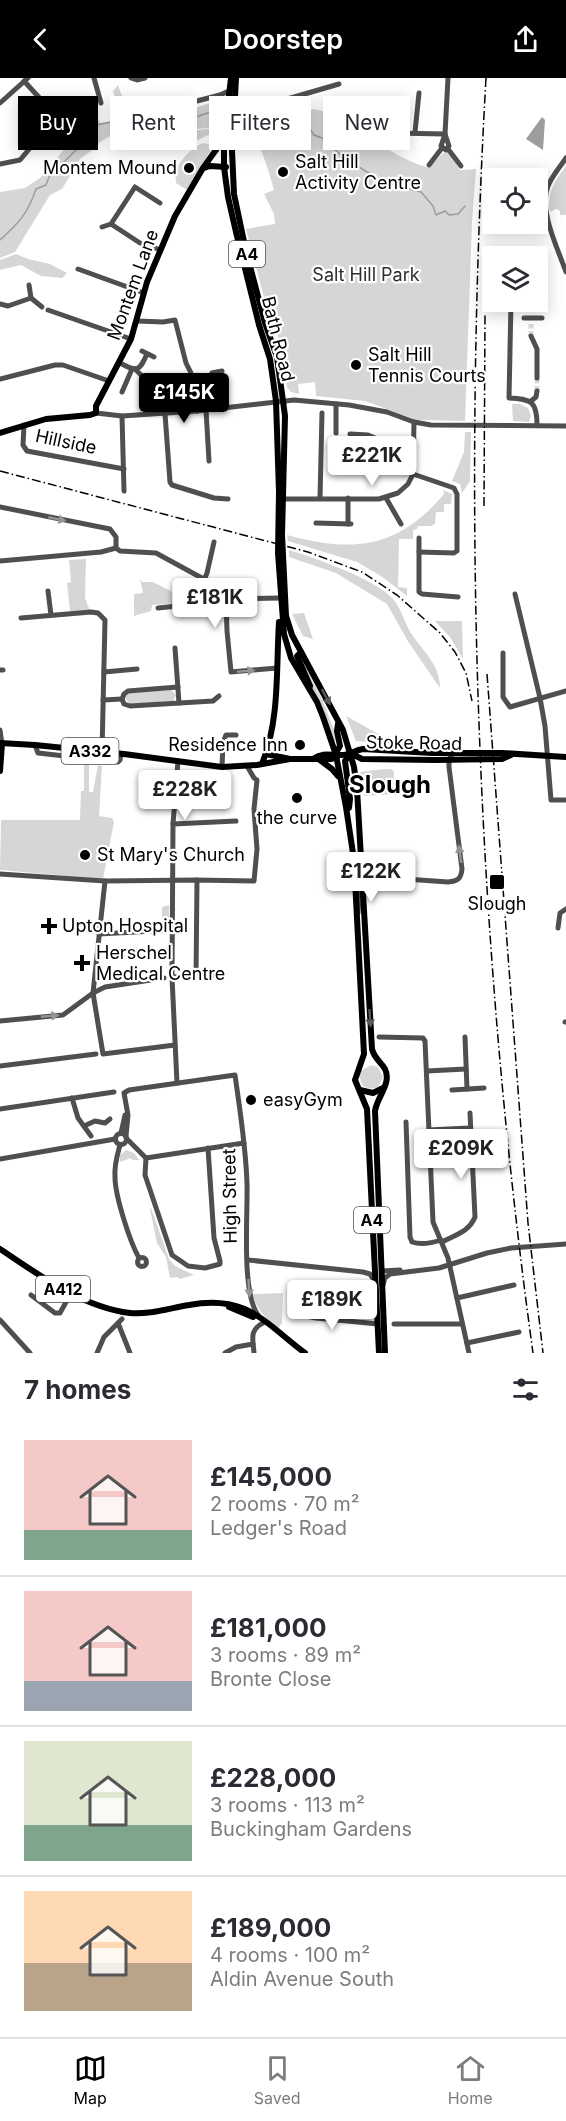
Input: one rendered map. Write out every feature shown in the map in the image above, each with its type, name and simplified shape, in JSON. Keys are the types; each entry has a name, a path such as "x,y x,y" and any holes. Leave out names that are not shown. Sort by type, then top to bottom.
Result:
{"main road":[{"name":"Bath Road","path":"231,78 232,96"},
{"name":"Bath Road","path":"233,96 237,78"},
{"name":"Montem Lane","path":"96,413 96,406 131,339 144,293 175,216 215,150"},
{"name":"Bath Road","path":"222,150 220,166 280,401"},
{"name":"Bath Road","path":"232,150 234,194 241,230 265,323 277,357 283,500"},
{"path":"212,154 220,166"},
{"path":"203,168 232,164"},
{"path":"0,433 46,419 96,413"},
{"name":"A4","path":"283,500 280,535 280,598 284,634 291,658 308,691 317,702 336,755 354,860 364,1054 360,1066"},
{"name":"A4","path":"280,554 286,616 292,635 343,730 350,753"},
{"path":"281,614 272,729 262,764 290,759"},
{"path":"278,667 301,652"},
{"path":"301,652 297,656 317,702"},
{"path":"336,755 340,746 338,724"},
{"path":"0,771 1,744"},
{"name":"A332","path":"1,744 36,745 222,767 262,764"},
{"name":"Stoke Road","path":"350,753 363,749 456,755 566,758"},
{"path":"266,754 290,759 330,759 336,755 350,753"},
{"path":"350,753 354,767 364,888 365,954 372,1049 387,1075 384,1088 373,1094 358,1089 356,1080 360,1066 369,1062 381,1065"},
{"path":"348,820 350,799 345,761 350,753"},
{"name":"Stoke Road","path":"350,753 362,759 449,759 456,755"},
{"path":"316,759 332,769 340,779"},
{"path":"354,767 362,759"},
{"name":"A4","path":"384,1088 375,1111 385,1353"},
{"name":"A4","path":"358,1089 364,1097 367,1109 379,1353"},
{"name":"A412","path":"0,1249 71,1293 91,1302 132,1313 211,1303 229,1303 258,1315 293,1344"},
{"path":"377,1321 378,1276 382,1271"},
{"name":"A412","path":"211,1303 242,1312 263,1323 305,1353"}],"street":[{"path":"94,78 101,103"},
{"path":"130,78 137,80 145,78"},
{"path":"448,78 445,149 461,166"},
{"path":"0,103 26,80 39,96"},
{"path":"298,96 339,84"},
{"path":"197,101 231,90"},
{"path":"415,132 419,93"},
{"path":"410,132 445,134"},
{"path":"429,165 445,149"},
{"path":"0,164 20,160 29,150"},
{"path":"566,158 548,187 545,208 566,272"},
{"path":"102,227 111,224 135,187 160,203"},
{"path":"111,224 140,243 161,250"},
{"path":"78,269 144,293"},
{"path":"29,285 31,298 42,307"},
{"path":"0,304 11,306 31,298"},
{"path":"48,310 131,339"},
{"path":"511,312 509,398 525,398 531,402 536,409 537,425"},
{"path":"137,321 163,322 175,317 186,363 195,381 197,411"},
{"path":"529,320 542,318"},
{"path":"531,336 537,349 537,378"},
{"path":"122,392 134,369 141,367 145,352 154,357"},
{"path":"120,363 134,369 147,382"},
{"path":"0,379 63,365 109,381"},
{"path":"195,381 208,379 212,373 222,370"},
{"path":"531,402 536,397 537,391"},
{"path":"96,413 122,416 165,414 280,401 336,404 387,412 414,422 431,425 566,426"},
{"path":"336,404 336,433"},
{"path":"206,410 209,461"},
{"path":"320,498 322,413"},
{"path":"165,414 172,485 214,498 228,499"},
{"name":"Hillside","path":"122,416 124,491"},
{"path":"283,500 386,498 398,493 408,484 413,474 414,422"},
{"name":"Hillside","path":"24,425 23,446 27,451 124,469"},
{"path":"354,433 368,435 387,443 413,444"},
{"path":"413,474 454,488 458,494 457,551 454,554 419,552"},
{"path":"316,523 350,524 348,498"},
{"path":"386,498 401,524"},
{"path":"0,507 110,530 116,537 116,548"},
{"path":"419,538 419,592 458,597"},
{"path":"204,579 214,542"},
{"path":"0,561 100,552 116,548 120,551 156,553 204,579 222,592"},
{"path":"48,591 51,615"},
{"path":"515,594 540,698 551,800 566,800"},
{"path":"158,608 227,599 280,598"},
{"path":"227,599 231,672 278,667"},
{"path":"21,618 91,612 103,617 106,626 102,752"},
{"path":"175,648 179,704"},
{"path":"503,653 503,697 510,708 566,691"},
{"path":"104,672 136,669"},
{"path":"122,699 128,690 178,687"},
{"path":"122,699 124,704 130,706 213,701 219,696"},
{"path":"103,700 122,699"},
{"path":"0,730 1,744"},
{"path":"222,767 223,742 226,735 236,735"},
{"path":"36,745 38,753 87,760 118,762 121,754"},
{"path":"357,918 360,908 360,877 448,882 457,881 462,874 449,759"},
{"path":"140,1258 130,1240 115,1179 116,1158 128,1115 124,1093 129,1090 177,1083 172,930 173,824 178,761"},
{"path":"0,874 105,881 254,881 257,849 254,809 257,780 247,766"},
{"path":"173,824 236,821"},
{"path":"364,888 372,882 388,878"},
{"path":"196,976 197,880"},
{"path":"99,1054 93,993 105,881"},
{"path":"558,928 560,914 566,909"},
{"path":"99,934 172,930"},
{"path":"172,977 219,975"},
{"path":"0,1021 63,1015 105,987 164,978"},
{"path":"379,1037 423,1038 425,1041 433,1222 450,1266 469,1353"},
{"path":"465,1037 467,1089"},
{"path":"0,1066 175,1046"},
{"path":"427,1071 466,1069"},
{"name":"High Street","path":"177,1083 235,1075 247,1184 246,1246 250,1298 258,1315"},
{"path":"452,1090 484,1088"},
{"path":"0,1109 114,1092"},
{"path":"72,1098 78,1118 92,1136"},
{"path":"405,1126 410,1237 412,1242 417,1243 441,1241 466,1231 472,1225 475,1217 470,1113"},
{"path":"84,1126 94,1121 105,1124 110,1119"},
{"path":"429,1130 470,1128"},
{"path":"0,1159 115,1139 116,1135 124,1136 146,1158 145,1175 172,1255 188,1266 213,1266 220,1264 220,1261 214,1238 208,1148"},
{"path":"115,1139 121,1144 138,1149"},
{"path":"146,1158 244,1143"},
{"path":"383,1286 385,1278 389,1275 450,1266 487,1253 511,1248 566,1244"},
{"path":"248,1260 363,1272 370,1274 374,1280"},
{"path":"381,1261 385,1267 411,1271"},
{"path":"363,1272 373,1265"},
{"path":"382,1271 391,1269"},
{"path":"457,1298 514,1285"},
{"path":"31,1295 55,1313 60,1312 71,1293"},
{"path":"297,1308 306,1316 315,1318 377,1321"},
{"path":"0,1320 30,1353"},
{"path":"98,1353 104,1337 120,1321 130,1353"},
{"path":"254,1353 252,1332 263,1323"},
{"path":"398,1323 462,1324"},
{"path":"467,1343 519,1332"},
{"path":"225,1353 236,1347 253,1344"}],"green space":[{"path":"118,85 122,96 114,96 113,91"},
{"path":"209,103 209,128 197,129 197,107"},
{"name":"Salt Hill Park","path":"313,109 323,111 323,150 390,150 429,168 443,153 449,152 460,170 476,169 465,421 416,420 365,401 316,396 315,382 298,384 299,394 291,392 287,387 279,339 266,305 246,229 275,224 274,214 264,194 274,190 261,150 311,150 311,110"},
{"path":"99,120 100,123 110,122 110,136 98,143"},
{"path":"209,129 209,134 197,140 197,130"},
{"path":"204,143 209,145 211,150 187,190 176,183 177,169 187,155 193,150 197,150 197,146"},
{"path":"64,150 92,150 80,159 62,189 50,195 15,252 0,258 0,192 25,188 40,178"},
{"path":"566,166 566,215 560,215 560,211 556,209 550,212 549,205 555,182"},
{"path":"16,254 50,264 67,273 62,278 41,276 21,265 0,270 0,260"},
{"path":"512,404 520,404 528,408 531,416 529,422 513,421"},
{"path":"465,432 471,432 470,481 462,493 460,484 452,481 464,452"},
{"path":"443,490 452,494 451,504 444,504 444,512 436,512 435,524 418,526 413,530 413,539 399,539 398,587 407,588 407,596 381,576 357,562 288,541 287,535 333,544 354,544 373,542 392,536 427,512 444,494"},
{"path":"289,550 359,577 384,591 393,599 410,632 435,666 440,688 409,643 387,604 336,573 289,557"},
{"path":"86,559 85,598 90,611 70,611 67,583 71,582 69,560"},
{"path":"140,578 142,582 153,582 192,602 152,605 151,611 134,616 134,594 143,593"},
{"path":"304,613 313,639 303,636 292,614"},
{"path":"435,621 462,621 463,659 450,637"},
{"path":"305,666 322,699 338,740 333,742 303,667"},
{"path":"171,690 176,695 173,701 130,704 125,698 128,693"},
{"path":"346,716 375,732 392,744 356,741"},
{"path":"84,764 89,764 89,792 93,792 98,765 102,766 99,816 112,818 114,822 103,879 0,870 1,820 80,820 81,791 84,791"},
{"path":"392,769 394,773 393,794 364,796 360,772"},
{"path":"169,905 169,928 162,929 162,907"},
{"path":"371,1065 378,1067 383,1077 378,1087 366,1088 360,1080 361,1071"},
{"path":"126,1150 134,1153 139,1160 131,1158 120,1162 120,1155"},
{"path":"151,1208 169,1259 175,1266 194,1275 180,1279 170,1278 166,1257 157,1243"},
{"path":"283,1293 282,1323 278,1328 259,1309 253,1294"}],"shaded area":[{"path":"542,117 545,120 543,150 526,139"}],"waterway":[{"path":"0,240 22,217 36,189 46,185 49,177 77,149 82,138 96,125 116,121 136,122 165,116 185,121 209,112"},
{"path":"311,131 343,157 383,182 421,192 433,206 436,215 445,211 449,215 458,214 465,206"}],"tunnel":[{"path":"531,324 531,336"},
{"path":"537,378 537,391"}],"railway":[{"path":"486,78 475,397 475,557 479,717 486,876 498,1036 513,1195 533,1353"},
{"path":"484,506 485,314"},
{"path":"0,471 308,552 362,572 397,595 440,633 455,652 466,673 472,701"},
{"path":"487,674 528,1223 543,1353"}],"place":[{"name":"Montem Mound","path":"189,168"},
{"name":"Salt Hill Activity Centre","path":"283,172"},
{"name":"Salt Hill Tennis Courts","path":"356,365"},
{"name":"Residence Inn","path":"300,745"},
{"name":"the curve","path":"297,798"},
{"name":"St Mary's Church","path":"85,855"},
{"name":"Slough","path":"497,882"},
{"name":"Upton Hospital","path":"49,926"},
{"name":"Herschel Medical Centre","path":"82,963"},
{"name":"easyGym","path":"251,1100"}],"district":[{"name":"Slough","path":"390,785"}]}
